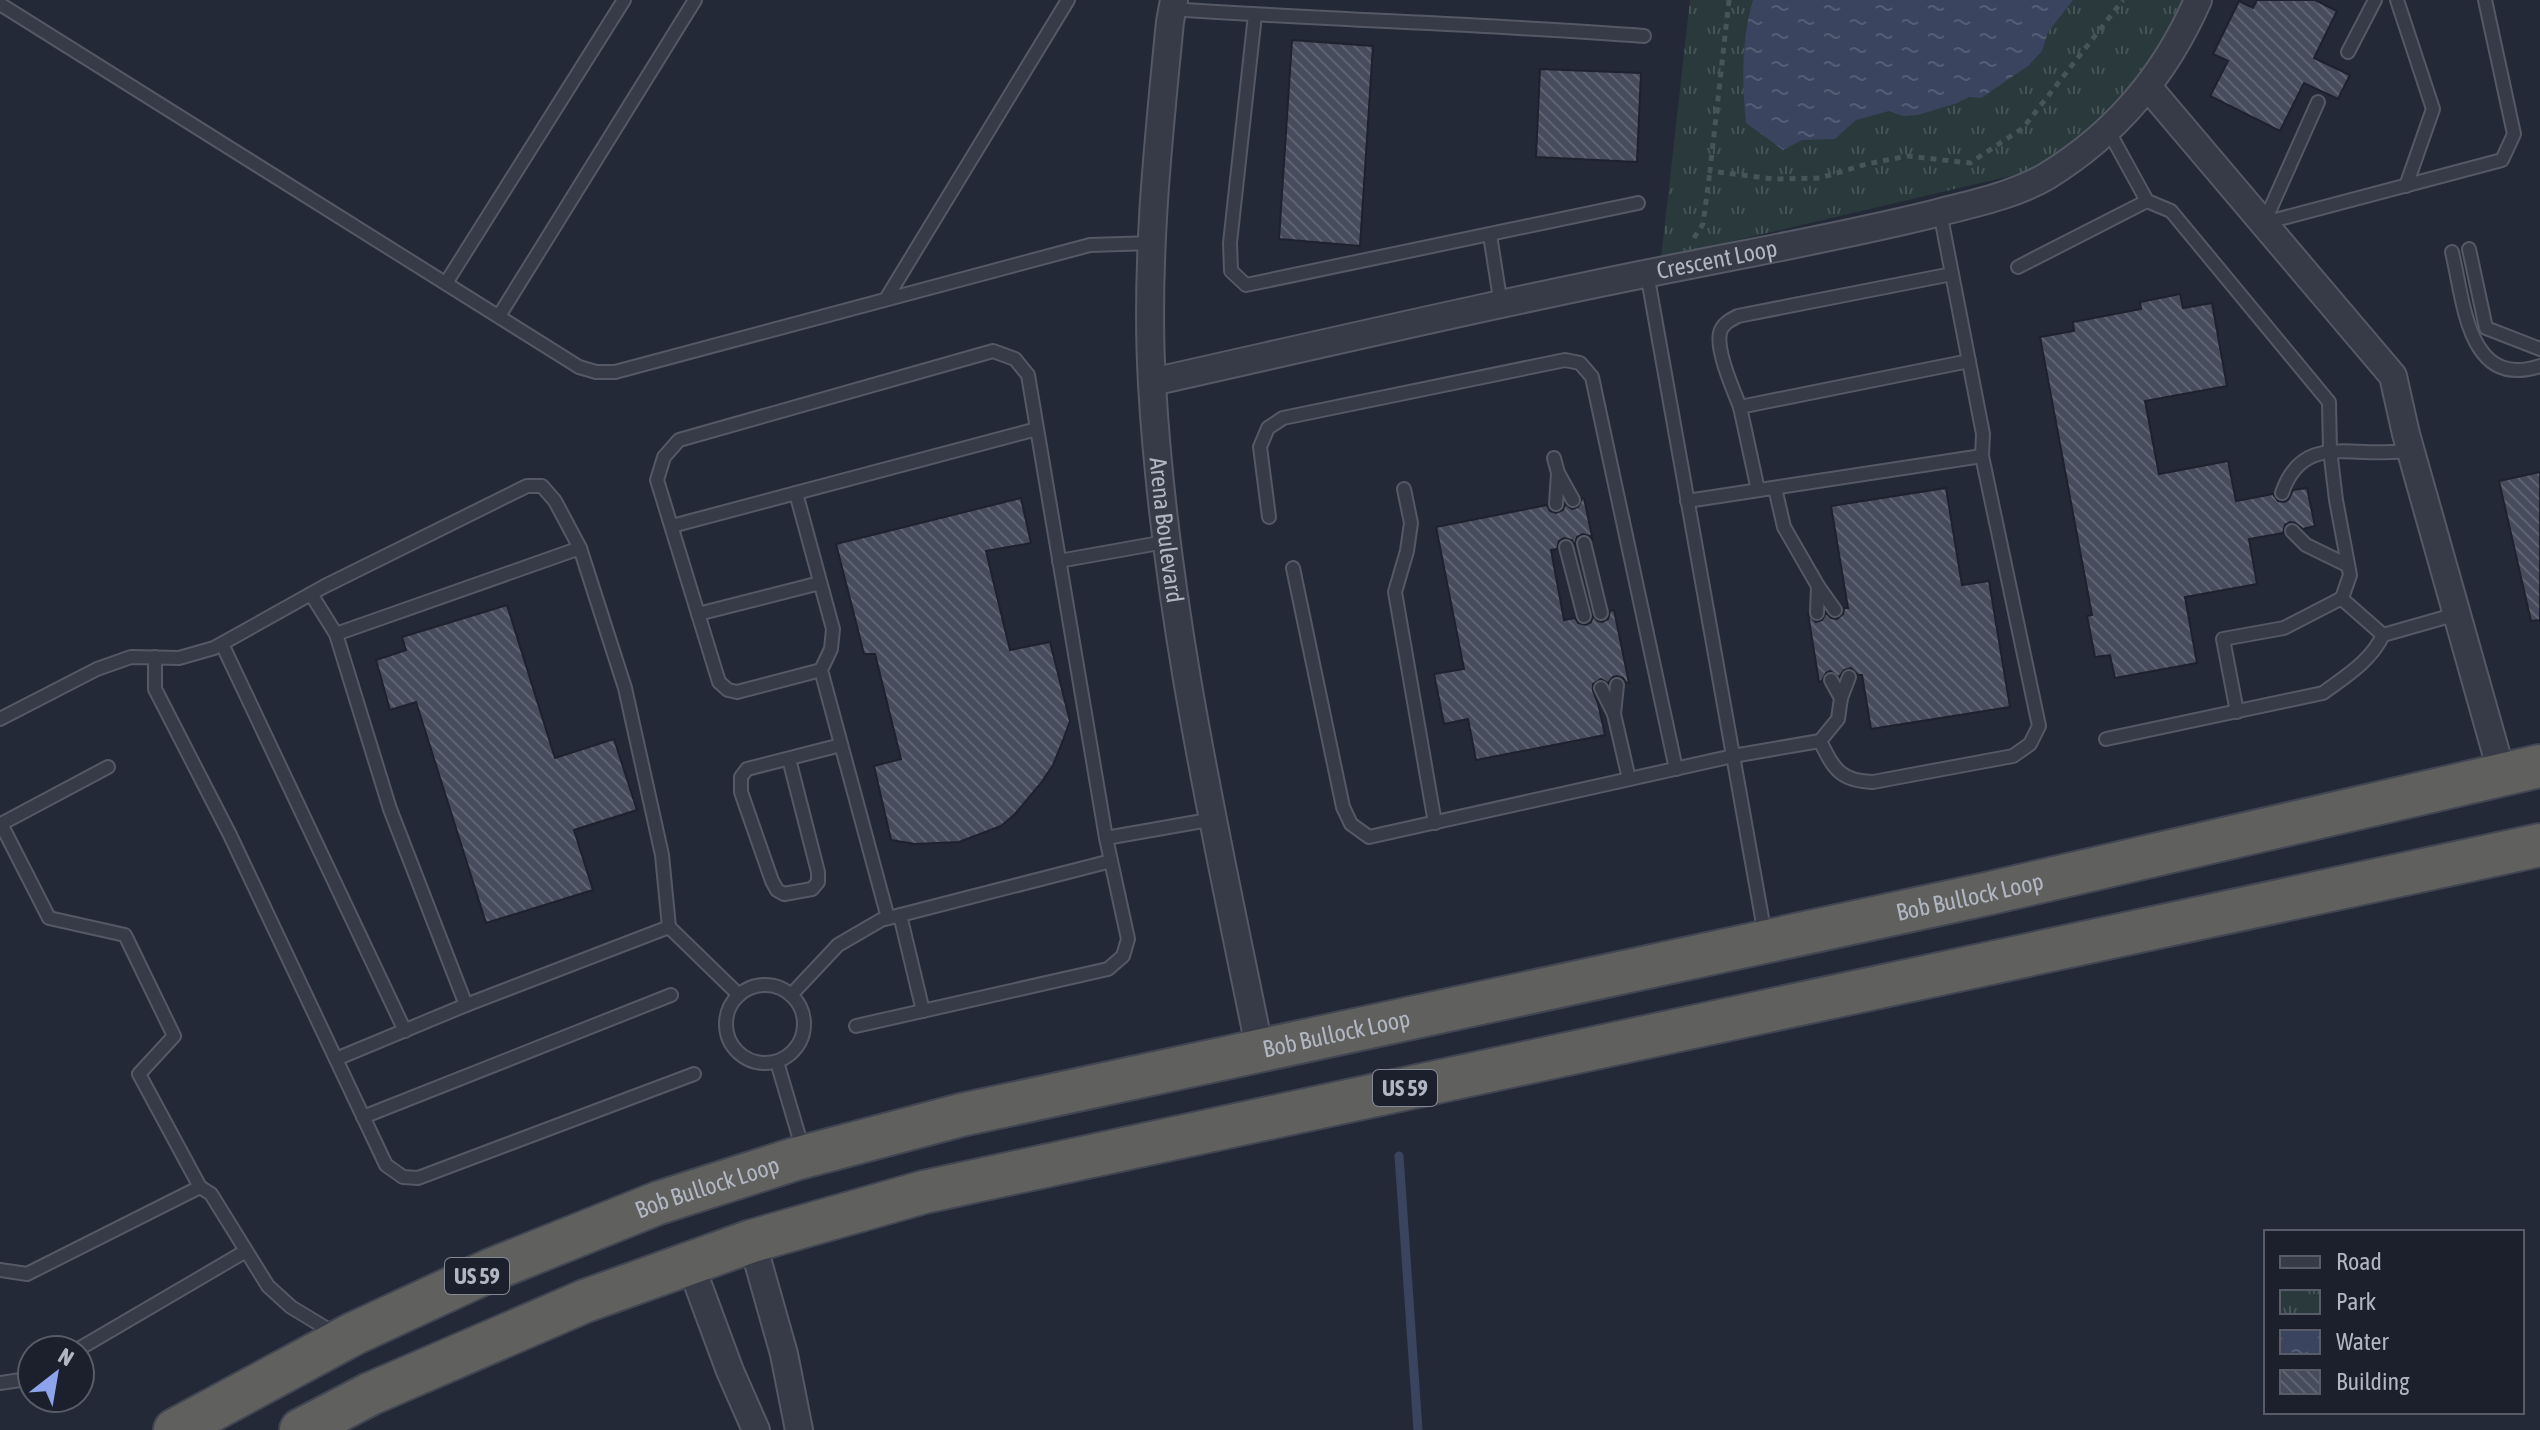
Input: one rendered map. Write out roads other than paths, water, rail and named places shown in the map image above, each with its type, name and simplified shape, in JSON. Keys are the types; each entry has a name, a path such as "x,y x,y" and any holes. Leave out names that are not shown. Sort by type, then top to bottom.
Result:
{"highway":[{"name":"Bob Bullock Loop","path":"175,1430 343,1339 491,1270 658,1203 805,1157 961,1115 1986,894 2521,770"},
{"name":"US 59","path":"301,1430 370,1394 585,1301 752,1241 924,1192 2540,845"}],"street":[{"name":"Crescent Loop","path":"1152,382 1647,273 1876,228 1990,200 2045,177 2108,130 2148,87 2169,57 2198,0"},
{"name":"Arena Boulevard","path":"1173,4 1156,162 1153,243 1152,382 1165,542 1181,651 1260,1051"},
{"path":"2148,87 2393,376 2457,614 2521,770"},
{"path":"752,1241 784,1354 799,1430"},
{"path":"690,1263 730,1371 756,1430"}],"lane":[{"path":"446,283 624,0"},
{"path":"499,316 695,0"},
{"path":"886,299 1068,0"},
{"path":"2348,52 2375,0"},
{"path":"2397,0 2433,109 2406,186"},
{"path":"2264,223 2502,160 2514,134 2485,0"},
{"path":"0,4 579,367 596,372 615,372 1090,245 1153,243"},
{"path":"1173,4 1255,15 1487,25 1644,36"},
{"path":"1255,15 1230,243 1231,271 1246,285 1638,203"},
{"path":"2264,223 2318,102"},
{"path":"2108,130 2147,201 2171,211 2329,402 2330,450 2350,575 2341,598 2284,628 2223,639 2237,712"},
{"path":"2018,267 2147,201"},
{"path":"1820,741 1834,769 1855,781 1873,782 2013,756 2030,744 2039,726 1982,456 1983,434 1940,212"},
{"path":"1490,235 1501,305"},
{"path":"2469,249 2486,328 2540,349"},
{"path":"2452,252 2473,339 2484,357 2501,368 2523,372 2540,366"},
{"path":"1647,273 1767,942"},
{"path":"1758,490 1740,407 1725,369 1719,335 1724,324 1738,316 1952,274"},
{"path":"821,670 737,692 728,690 719,682 657,480 664,457 679,440 993,351 1015,359 1028,375 1106,838 1128,939 1123,956 1108,969 856,1026"},
{"path":"1269,517 1260,447 1268,428 1283,418 1565,360 1580,363 1592,377 1676,769"},
{"path":"1740,407 1969,361"},
{"path":"672,526 1037,429"},
{"path":"2282,493 2302,461 2330,450 2411,451"},
{"path":"1687,501 1982,456"},
{"path":"1554,458 1558,473 1573,500"},
{"path":"1556,504 1558,473"},
{"path":"0,719 97,669 131,657 179,658 222,644 311,594 527,486 542,486 555,501 580,548 625,688 662,855 669,927 739,995"},
{"path":"1775,488 1784,527 1835,610"},
{"path":"1404,489 1411,523 1407,551 1395,592 1435,823"},
{"path":"796,493 833,629 831,649 821,670 923,1011"},
{"path":"2292,531 2306,545 2347,565"},
{"path":"1059,561 1165,542"},
{"path":"1584,543 1601,613"},
{"path":"1566,547 1584,616"},
{"path":"336,634 580,548"},
{"path":"1293,568 1343,807 1351,824 1369,837 1733,756 1820,741 1838,719 1841,698 1849,677"},
{"path":"698,614 820,583"},
{"path":"1817,583 1817,613"},
{"path":"311,594 336,634 390,809 466,1005"},
{"path":"2341,598 2383,635"},
{"path":"2106,739 2323,693 2376,650 2383,635 2457,614"},
{"path":"222,644 405,1031"},
{"path":"155,657 155,689 230,835 386,1165 403,1177 418,1178 694,1074"},
{"path":"1831,680 1841,698"},
{"path":"1614,714 1617,685"},
{"path":"1601,688 1614,714 1629,779"},
{"path":"789,759 818,882 812,889 784,894 777,890 772,881 741,792 741,777 747,769 841,745"},
{"path":"108,767 0,824 49,918 125,935 174,1036 139,1074 200,1187 211,1194 268,1286 291,1307 343,1339"},
{"path":"1106,838 1214,819"},
{"path":"791,995 838,945 894,916 1111,861"},
{"path":"336,1059 669,927"},
{"path":"760,984 774,986 791,995 803,1012 805,1024 797,1048 777,1062 752,1061 741,1055 727,1035 725,1022 728,1009 739,995 760,984"},
{"path":"363,1117 671,995"},
{"path":"777,1062 805,1157"},
{"path":"0,1270 27,1274 200,1187"},
{"path":"96,1339 246,1251"}],"water":[{"path":"1753,0 2073,0 2048,32 2042,51 2028,66 1981,98 1969,97 1918,115 1903,116 1889,111 1856,120 1835,139 1802,140 1783,150 1746,123 1744,61 1746,30"}],"waterway":[{"path":"1399,1156 1418,1430"}]}
